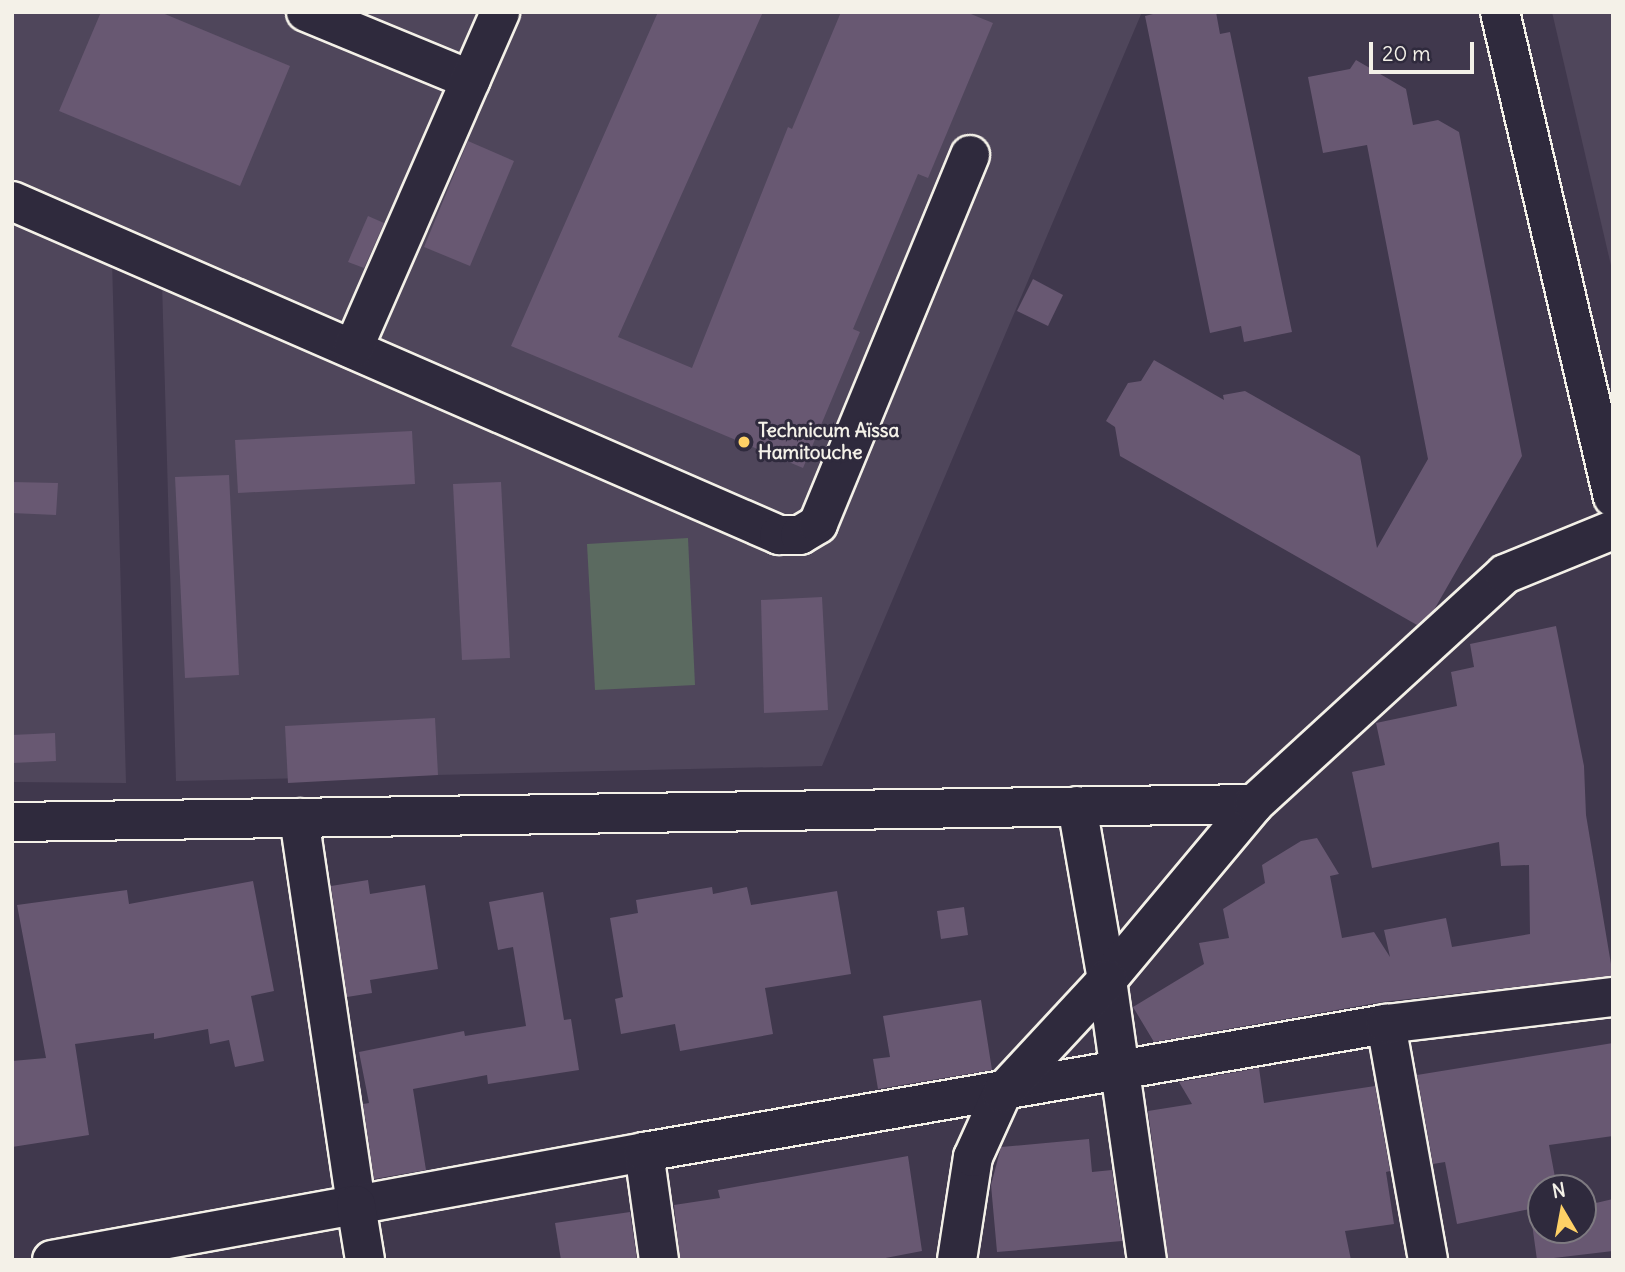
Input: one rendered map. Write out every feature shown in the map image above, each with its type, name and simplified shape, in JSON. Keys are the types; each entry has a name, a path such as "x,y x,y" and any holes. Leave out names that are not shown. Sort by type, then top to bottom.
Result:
{"street":[{"path":"306,12 471,80"},
{"path":"353,349 500,12"},
{"path":"1500,12 1613,497"},
{"path":"12,201 779,535 800,534 818,524 971,155"},
{"path":"957,1260 973,1157 1002,1093 1107,981 1254,804 1505,574 1613,530"},
{"path":"12,822 1254,804"},
{"path":"1077,807 1107,981 1147,1260"},
{"path":"299,818 365,1260"},
{"path":"52,1260 645,1152 1119,1073 1386,1024 1613,996"},
{"path":"1386,1024 1428,1260"},
{"path":"645,1152 659,1260"}],"shaded area":[{"path":"12,12 1142,12 822,766 176,781 162,282 112,260 126,783 12,782"},
{"path":"1552,12 1613,12 1613,274"}],"green space":[{"path":"688,538 695,685 595,690 587,544"}],"building":[{"path":"101,12 160,12 290,66 240,186 59,111"},
{"path":"658,12 763,12 618,337 692,368 788,127 792,129 841,12 966,12 993,23 928,178 918,174 853,329 860,332 803,468 511,346"},
{"path":"1161,12 1216,12 1220,34 1230,32 1292,332 1244,342 1241,326 1210,333 1145,16"},
{"path":"1356,60 1406,89 1413,125 1438,120 1459,132 1522,456 1434,610 1417,625 1120,456 1115,427 1106,421 1128,383 1141,381 1154,360 1224,400 1223,395 1245,391 1360,456 1377,548 1428,459 1367,145 1323,153 1308,77 1350,69"},
{"path":"468,141 514,161 470,266 424,247"},
{"path":"368,216 384,223 364,268 348,262"},
{"path":"1033,279 1063,295 1048,326 1017,311"},
{"path":"412,431 415,484 238,493 235,440"},
{"path":"229,475 239,675 185,678 175,477"},
{"path":"12,482 58,483 56,515 12,513"},
{"path":"501,482 510,658 462,660 453,484"},
{"path":"822,597 828,710 764,713 761,600"},
{"path":"1556,626 1584,766 1586,815 1613,976 1382,1002 1154,1042 1133,1007 1204,964 1199,943 1229,938 1223,909 1265,883 1262,865 1301,841 1317,838 1339,874 1330,876 1342,938 1374,932 1390,957 1384,930 1446,918 1452,947 1530,934 1529,865 1501,866 1499,842 1372,868 1352,772 1385,765 1376,723 1457,706 1451,672 1474,667 1470,644"},
{"path":"435,718 438,775 288,783 285,726"},
{"path":"55,733 56,761 12,763 12,735"},
{"path":"368,880 370,894 425,885 438,969 370,980 372,993 347,997 331,886"},
{"path":"253,881 274,991 251,996 264,1061 235,1067 229,1040 210,1044 208,1029 154,1039 154,1033 75,1044 89,1135 12,1147 12,1061 46,1058 17,905 127,890 129,904"},
{"path":"712,887 713,894 747,887 751,905 837,891 851,974 765,988 773,1034 680,1051 675,1024 621,1034 615,999 623,997 610,918 638,913 636,900"},
{"path":"543,892 564,1020 571,1019 579,1070 488,1084 487,1075 413,1089 426,1170 374,1179 363,1104 369,1103 359,1052 464,1031 465,1036 526,1026 513,947 498,950 489,902"},
{"path":"964,907 968,935 941,939 937,911"},
{"path":"981,1000 992,1070 878,1089 873,1059 890,1057 883,1016"},
{"path":"1613,1043 1613,1136 1549,1145 1554,1174 1527,1174 1527,1210 1457,1224 1445,1162 1433,1164 1417,1075"},
{"path":"1259,1068 1264,1103 1375,1086 1390,1171 1386,1172 1394,1224 1345,1231 1351,1260 1168,1260 1148,1111 1192,1104 1179,1082"},
{"path":"1089,1139 1092,1172 1112,1170 1122,1241 997,1252 991,1185 1001,1147"},
{"path":"908,1156 922,1251 875,1260 680,1260 674,1205 720,1198 718,1190"},
{"path":"1613,1199 1613,1251 1537,1260 1535,1244 1597,1244 1597,1203"},
{"path":"630,1212 637,1260 561,1260 555,1223"}],"place":[{"name":"Technicum Aïssa Hamitouche","path":"744,442"}]}
